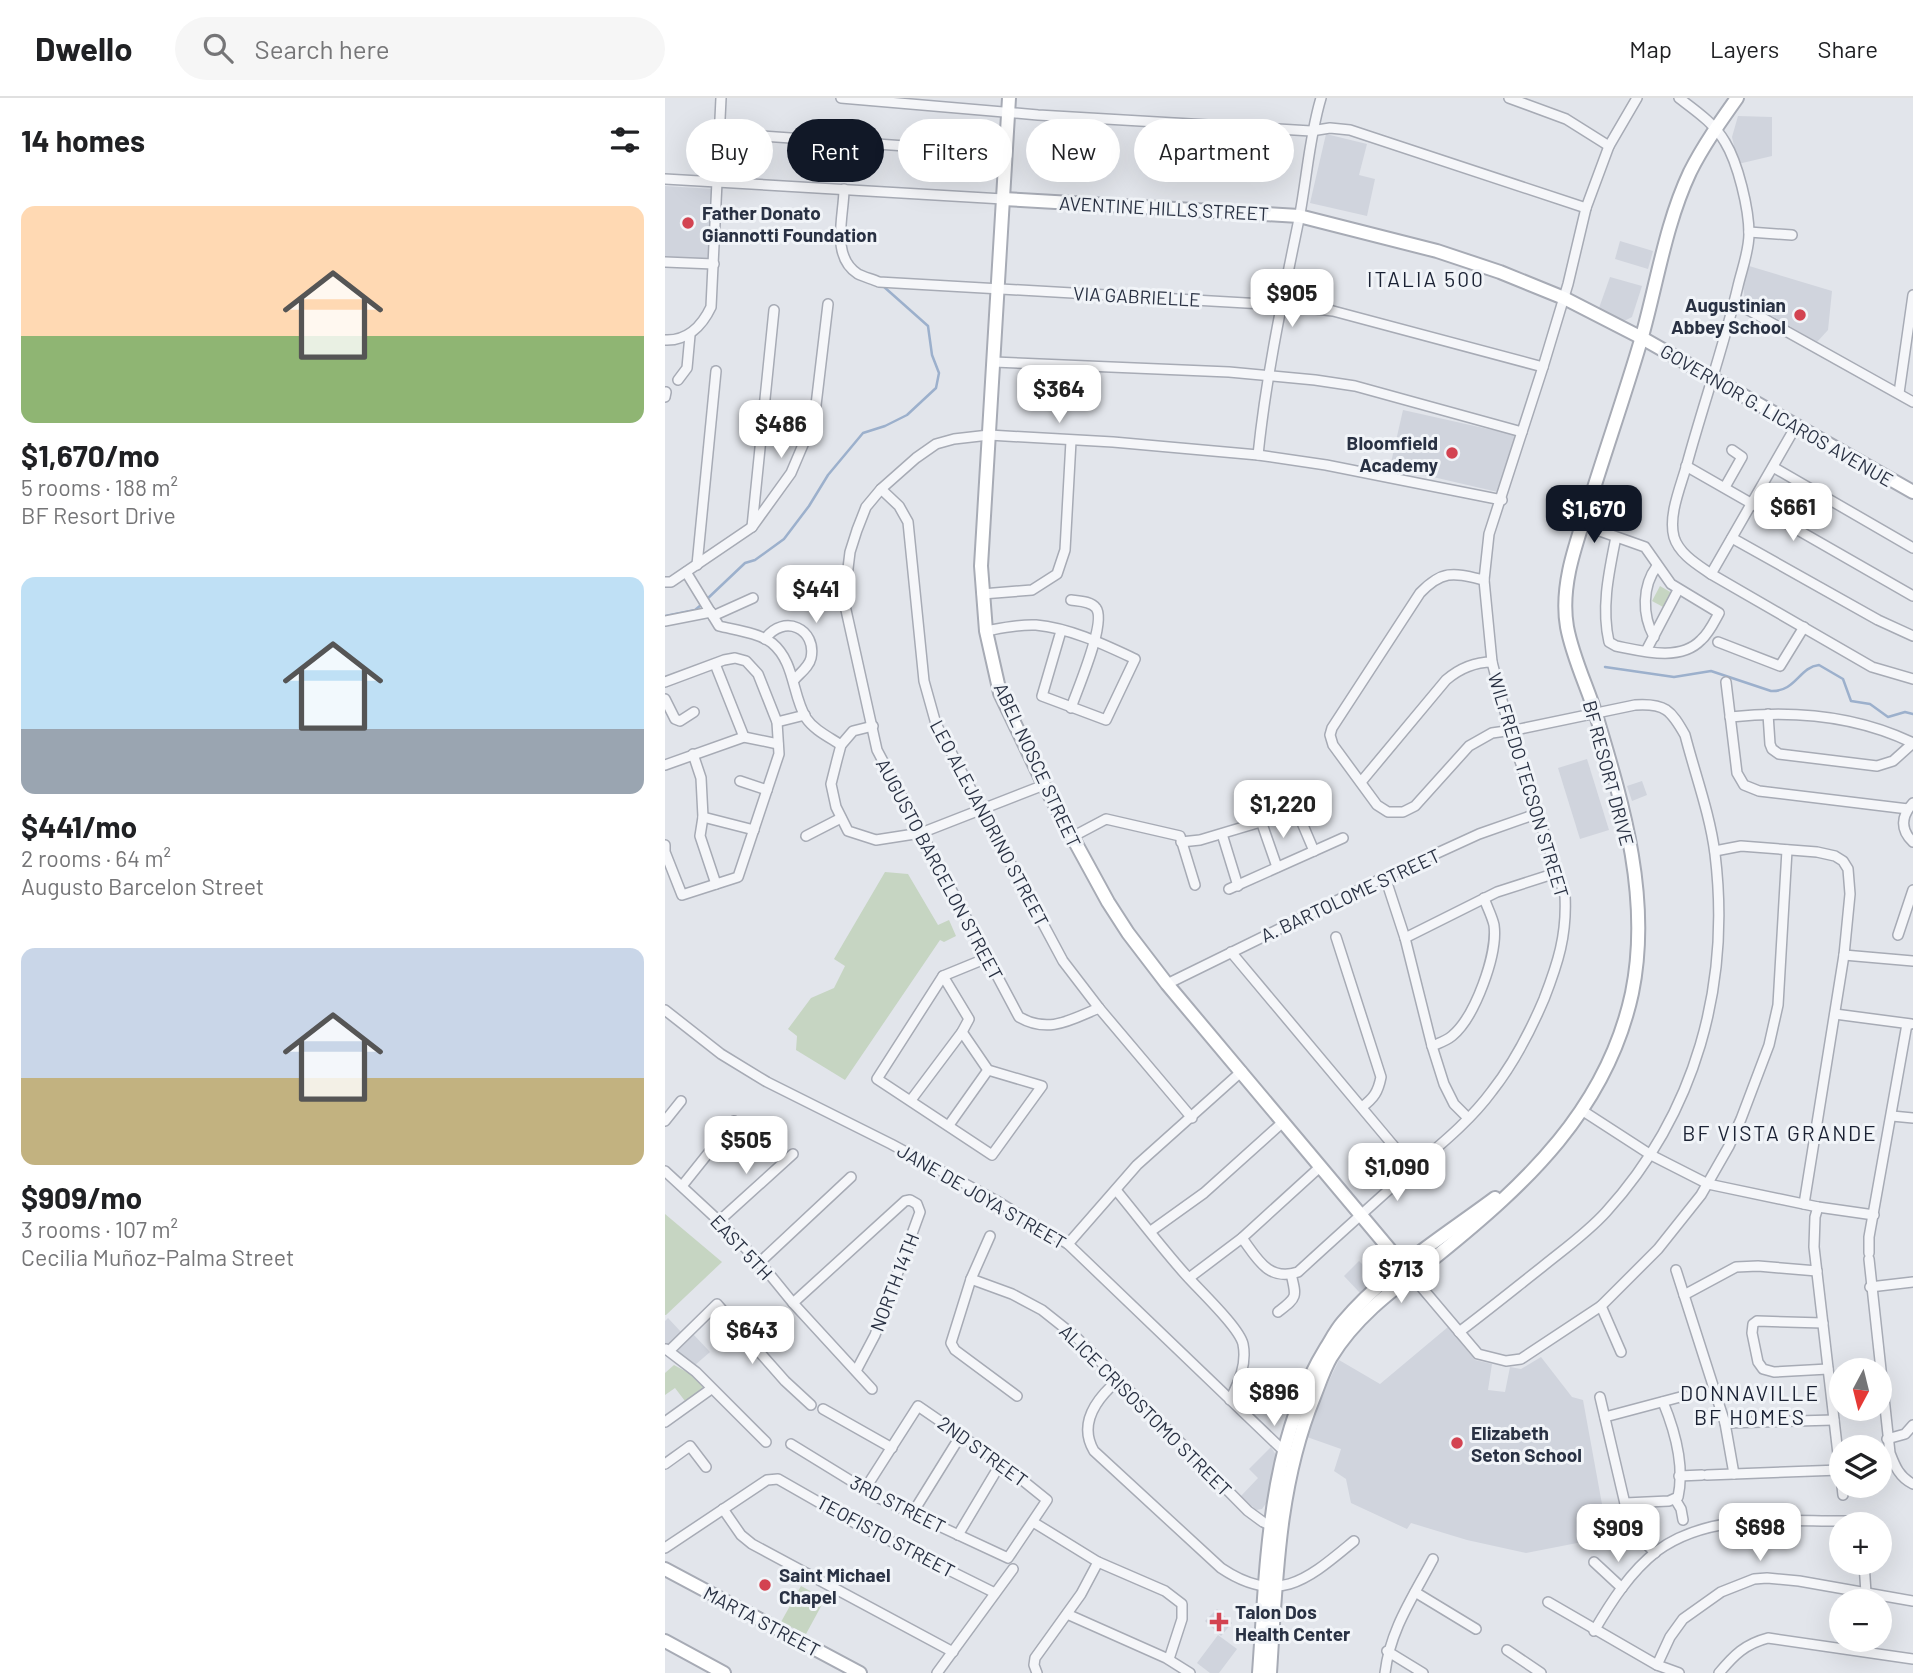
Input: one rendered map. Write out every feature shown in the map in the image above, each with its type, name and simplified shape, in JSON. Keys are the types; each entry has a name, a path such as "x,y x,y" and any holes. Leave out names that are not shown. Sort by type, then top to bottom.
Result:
{"street":[{"path":"720,119 721,98"},
{"path":"841,98 1009,112 1311,131 1330,128 1350,130 1586,208"},
{"name":"ABEL NOSCE STREET","path":"1008,119 1009,98"},
{"path":"1258,455 1311,131 1321,98"},
{"path":"1509,98 1566,119 1609,146"},
{"name":"WILFREDO TECSON STREET","path":"1291,1275 1298,1272 1413,1169 1491,1094 1533,1026 1552,980 1566,924 1565,897 1510,731 1492,662 1483,580 1489,534 1543,367 1586,208 1609,146 1637,98"},
{"path":"1679,98 1716,128 1727,143 1735,164 1749,232 1748,248 1734,302 1674,512 1674,538 1691,560 1711,574 1872,667 1913,679"},
{"name":"BF RESORT DRIVE","path":"1259,1673 1276,1527 1289,1456 1303,1394 1317,1363 1342,1323 1380,1285 1408,1271 1500,1194 1517,1185 1562,1140 1583,1111 1605,1070 1621,1030 1638,951 1640,916 1637,880 1627,828 1596,714 1573,653 1566,623 1565,595 1583,525 1642,338 1680,196 1716,128 1737,98"},
{"path":"773,137 898,145"},
{"name":"AVENTINE HILLS STREET","path":"665,179 686,180"},
{"path":"665,340 689,335 706,317 711,307 717,182"},
{"name":"AVENTINE HILLS STREET","path":"717,182 1299,216 1437,251 1500,272 1563,298 1642,338"},
{"name":"ABEL NOSCE STREET","path":"1004,182 982,594 986,631 1000,693 1091,874 1128,933 1167,984 1408,1271"},
{"name":"VIA GABRIELLE","path":"844,189 840,245 845,261 857,273 879,282 1281,304 1333,311 1543,367"},
{"path":"1749,232 1792,234"},
{"path":"665,262 714,264"},
{"path":"1899,393 1913,295"},
{"path":"1734,302 1913,402"},
{"path":"665,582 671,582 752,527 791,472 808,433 816,405 828,304"},
{"path":"752,527 774,310"},
{"path":"678,380 687,368 689,335"},
{"name":"GOVERNOR G. LICAROS AVENUE","path":"1642,338 1913,492"},
{"path":"994,362 1270,376 1355,386 1522,432"},
{"path":"697,565 716,371"},
{"path":"1711,574 1796,426"},
{"name":"AUGUSTO BARCELON STREET","path":"1099,1008 1044,1027 1019,1017 877,750 843,601 850,552 866,507 881,489 936,444 989,435 1113,442 1258,455 1326,465 1502,499"},
{"path":"982,594 1032,590 1056,574 1065,550 1071,441"},
{"path":"1725,487 1742,457 1732,450"},
{"path":"1686,466 1913,596"},
{"path":"1773,467 1913,548"},
{"name":"LEO ALEJANDRINO STREET","path":"881,489 899,506 908,523 924,681 936,724 1063,961 1192,1118"},
{"path":"1583,525 1645,547 1678,590 1719,612 1703,639 1694,647 1665,653 1616,646 1609,642 1607,594 1616,537"},
{"path":"1733,538 1878,620 1913,636"},
{"path":"1654,637 1645,614 1647,583 1657,566"},
{"path":"686,572 719,626 765,639 774,645 794,680 805,715 811,724 841,745"},
{"path":"1459,1332 1579,1240 1606,1212 1651,1154 1686,1087 1699,1051 1718,963 1720,919 1715,851 1685,735 1676,719 1665,708 1653,704 1635,705 1492,733 1469,746 1415,806 1403,812 1388,812 1377,805 1333,744 1332,728 1420,593 1430,582 1442,575 1454,573 1483,580"},
{"path":"1646,651 1678,590"},
{"path":"665,621 711,612 753,598"},
{"path":"1071,600 1090,603 1098,610 1099,621 1095,641 1071,708"},
{"path":"765,639 772,629 792,625 803,631 810,640 811,656 808,665 794,680"},
{"path":"986,631 1028,625 1062,631 1095,641 1135,659 1106,720 1042,696 1062,631"},
{"path":"1718,642 1780,666 1804,628"},
{"path":"665,682 735,657 746,661 758,674 777,722 779,754 738,877 681,895 665,852 665,845"},
{"path":"1361,782 1446,680 1455,672 1471,665 1492,662"},
{"path":"715,664 744,737"},
{"path":"1726,682 1737,773 1744,785 1750,789 1910,806 1903,825 1905,833 1913,842"},
{"path":"665,699 675,719 680,721 694,712"},
{"path":"1730,717 1768,714 1835,718 1878,729 1913,743 1893,761 1877,766 1779,754 1770,744 1768,714"},
{"path":"777,722 805,715"},
{"path":"873,726 853,731 841,745 831,784 841,818 848,831 876,840 921,832 1044,785"},
{"path":"665,765 744,737 778,744"},
{"path":"693,754 701,778 703,817 700,836 716,884"},
{"path":"740,781 767,790"},
{"path":"1181,842 1222,834 1298,811 1314,851"},
{"name":"A. BARTOLOME STREET","path":"1167,984 1385,877 1479,834 1537,814"},
{"path":"703,817 754,831"},
{"path":"806,836 841,818"},
{"path":"1072,836 1106,819 1180,836 1195,885"},
{"path":"1261,821 1277,867"},
{"path":"1222,834 1233,888 1343,838"},
{"path":"1715,851 1741,846 1835,856 1849,869 1850,894 1844,955 1804,1204"},
{"path":"1408,1271 1478,1354 1506,1361 1521,1359 1601,1306 1665,1240 1708,1184 1741,1119 1769,1045 1778,1005 1787,850"},
{"path":"1405,938 1484,898 1556,873"},
{"path":"1385,877 1405,938 1432,1046 1449,1094 1454,1104 1468,1118"},
{"path":"1898,935 1913,890"},
{"path":"1432,1046 1453,1036 1462,1025 1480,992 1489,968 1494,944 1493,923 1484,898"},
{"path":"1336,937 1381,1077 1378,1091 1372,1100 1362,1107"},
{"path":"1231,952 1413,1169"},
{"path":"1844,955 1913,961"},
{"path":"962,1032 988,1070 1042,1086 993,1154 877,1079 943,976 988,958"},
{"path":"911,1100 969,1019 943,976"},
{"name":"JANE DE JOYA STREET","path":"665,1010 721,1054 767,1082 926,1162 1068,1244 1289,1456"},
{"path":"1835,1014 1910,1024 1874,1215 1869,1256 1887,1435"},
{"path":"949,1125 988,1070"},
{"path":"1068,1244 1137,1165 1242,1071"},
{"path":"665,1121 681,1101"},
{"path":"1583,1111 1651,1154 1708,1184 1818,1207 1874,1215"},
{"path":"1892,1116 1913,1118"},
{"path":"682,1186 734,1121"},
{"path":"1151,1231 1203,1193 1283,1122"},
{"path":"719,1221 793,1154"},
{"path":"1189,1278 1242,1238 1321,1166"},
{"name":"EAST 5TH","path":"665,1171 759,1263 872,1389"},
{"path":"759,1263 851,1177"},
{"path":"1116,1191 1235,1328 1243,1341 1241,1376 1230,1400"},
{"name":"NORTH 14TH","path":"793,1303 905,1201 910,1200 917,1204 920,1212 875,1335 856,1371"},
{"path":"1818,1207 1814,1247 1829,1378"},
{"path":"990,1236 971,1279 951,1343 955,1350 1017,1396"},
{"path":"1242,1238 1264,1268 1277,1275 1291,1275 1296,1293 1294,1300 1278,1312"},
{"path":"1684,1295 1736,1267 1818,1271"},
{"path":"1676,1270 1725,1423 1734,1474"},
{"name":"ALICE CRISOSTOMO STREET","path":"971,1279 1012,1294 1042,1310 1076,1337 1252,1515 1276,1527"},
{"path":"1870,1287 1913,1282"},
{"path":"766,1442 696,1372 667,1350 717,1304 785,1381 811,1405"},
{"path":"1601,1306 1621,1352"},
{"path":"1823,1323 1757,1321 1753,1324 1752,1333 1758,1362 1763,1369 1774,1373 1828,1369"},
{"path":"1118,1380 1101,1397 1087,1425 1087,1439 1094,1451 1221,1568 1236,1578 1271,1586 1303,1580 1354,1541"},
{"path":"665,1422 711,1389"},
{"path":"1605,1417 1684,1396"},
{"path":"1600,1397 1633,1530 1655,1553"},
{"path":"1663,1402 1674,1429 1679,1476 1679,1490 1675,1499"},
{"name":"2ND STREET","path":"892,1448 920,1406 1046,1497 1046,1502 1033,1522"},
{"path":"824,1409 892,1448 865,1489"},
{"path":"1725,1423 1829,1420"},
{"path":"1892,1438 1905,1434 1913,1424"},
{"path":"912,1514 961,1435"},
{"name":"3RD STREET","path":"791,1444 912,1514 1008,1558 1033,1522"},
{"path":"665,1464 690,1446 706,1466"},
{"path":"1892,1457 1895,1468 1906,1480 1913,1483"},
{"path":"958,1535 1001,1463"},
{"path":"1679,1476 1829,1475"},
{"name":"TEOFISTO STREET","path":"723,1508 767,1480 778,1479 862,1527 995,1593"},
{"path":"1625,1503 1675,1499"},
{"path":"1675,1499 1683,1520"},
{"path":"665,1548 723,1508 741,1535 752,1544 953,1652"},
{"path":"1594,1630 1622,1588 1655,1553 1679,1538 1720,1525 1829,1521"},
{"path":"1033,1522 1098,1562 1165,1591 1182,1604 1182,1619 1169,1659"},
{"path":"1385,1673 1387,1651 1401,1616 1433,1559"},
{"path":"1035,1669 1035,1658 1067,1614 1098,1562"},
{"path":"1594,1562 1622,1588"},
{"name":"MARTA STREET","path":"665,1569 860,1673"},
{"path":"937,1673 1013,1569"},
{"path":"1657,1665 1670,1637 1683,1619 1721,1592 1740,1583 1767,1578 1840,1589"},
{"name":"BF RESORT DRIVE","path":"1270,1673 1271,1586"},
{"path":"1415,1592 1476,1629"},
{"path":"1892,1597 1913,1601"},
{"path":"1548,1602 1657,1665 1678,1673"},
{"path":"1067,1614 1169,1659 1190,1673"},
{"path":"1719,1673 1738,1651 1753,1642 1768,1639 1913,1658"},
{"path":"665,1641 724,1673"},
{"path":"1507,1650 1541,1673"},
{"path":"1387,1651 1423,1673"}],"shaded area":[{"path":"1738,116 1772,117 1772,156 1738,164 1732,137"},
{"path":"1326,134 1367,144 1359,175 1375,179 1367,216 1310,203"},
{"name":"Father Donato Giannotti Foundation","path":"665,186 713,189 709,261 665,258"},
{"path":"1620,241 1653,251 1648,269 1615,259"},
{"name":"Augustinian Abbey School","path":"1749,266 1832,291 1828,330 1817,342 1745,300 1743,285"},
{"path":"1610,277 1642,286 1632,317 1626,320 1620,320 1599,308"},
{"name":"Bloomfield Academy","path":"1403,410 1515,435 1502,493 1390,467"},
{"path":"1587,759 1609,830 1580,839 1558,768"},
{"path":"1642,781 1647,795 1632,801 1627,786"},
{"path":"1359,1261 1376,1278 1360,1293 1344,1276"},
{"path":"668,1318 681,1332 693,1334 710,1352 695,1365 665,1344 665,1321"},
{"name":"Elizabeth Seton School","path":"1448,1327 1475,1360 1492,1364 1488,1390 1505,1392 1510,1367 1521,1369 1541,1357 1572,1397 1583,1400 1608,1537 1526,1553 1467,1540 1411,1523 1407,1529 1351,1503 1346,1479 1334,1471 1341,1449 1307,1437 1322,1395 1339,1360 1380,1384"},
{"path":"1271,1447 1276,1455 1267,1502 1262,1509 1256,1510 1241,1496 1258,1478 1249,1469"},
{"name":"Talon Dos Health Center","path":"1217,1609 1232,1623 1221,1636 1205,1621"},
{"path":"1218,1635 1237,1649 1219,1673 1210,1673 1197,1663"}],"green space":[{"path":"1660,586 1672,593 1665,608 1652,601"},
{"path":"885,872 908,874 938,925 949,920 956,936 944,942 940,940 845,1080 796,1050 797,1036 788,1029 811,998 834,988 845,966 834,959"},
{"path":"665,1214 722,1262 666,1315 665,1315"},
{"path":"674,1365 694,1376 704,1389 685,1401 675,1388 665,1395 665,1373"},
{"path":"801,1586 825,1599 806,1634 781,1622"}],"waterway":[{"path":"706,600 745,563 755,560 784,539 828,475 863,433 907,415 936,388 939,373 932,355 928,326 883,286"},
{"path":"665,616 695,610 701,605"},
{"path":"1605,667 1674,677 1711,671 1771,691 1786,688 1807,670 1819,665 1843,679 1851,701 1870,704 1888,717 1905,712 1913,714"}],"place":[{"name":"Father Donato Giannotti Foundation","path":"688,223"},
{"name":"Augustinian Abbey School","path":"1800,315"},
{"name":"Bloomfield Academy","path":"1452,453"},
{"name":"Elizabeth Seton School","path":"1457,1443"},
{"name":"Saint Michael Chapel","path":"765,1585"},
{"name":"Talon Dos Health Center","path":"1219,1622"}],"district":[{"name":"ITALIA 500","path":"1426,278"},
{"name":"BF VISTA GRANDE","path":"1780,1132"},
{"name":"DONNAVILLE BF HOMES","path":"1750,1404"}]}
